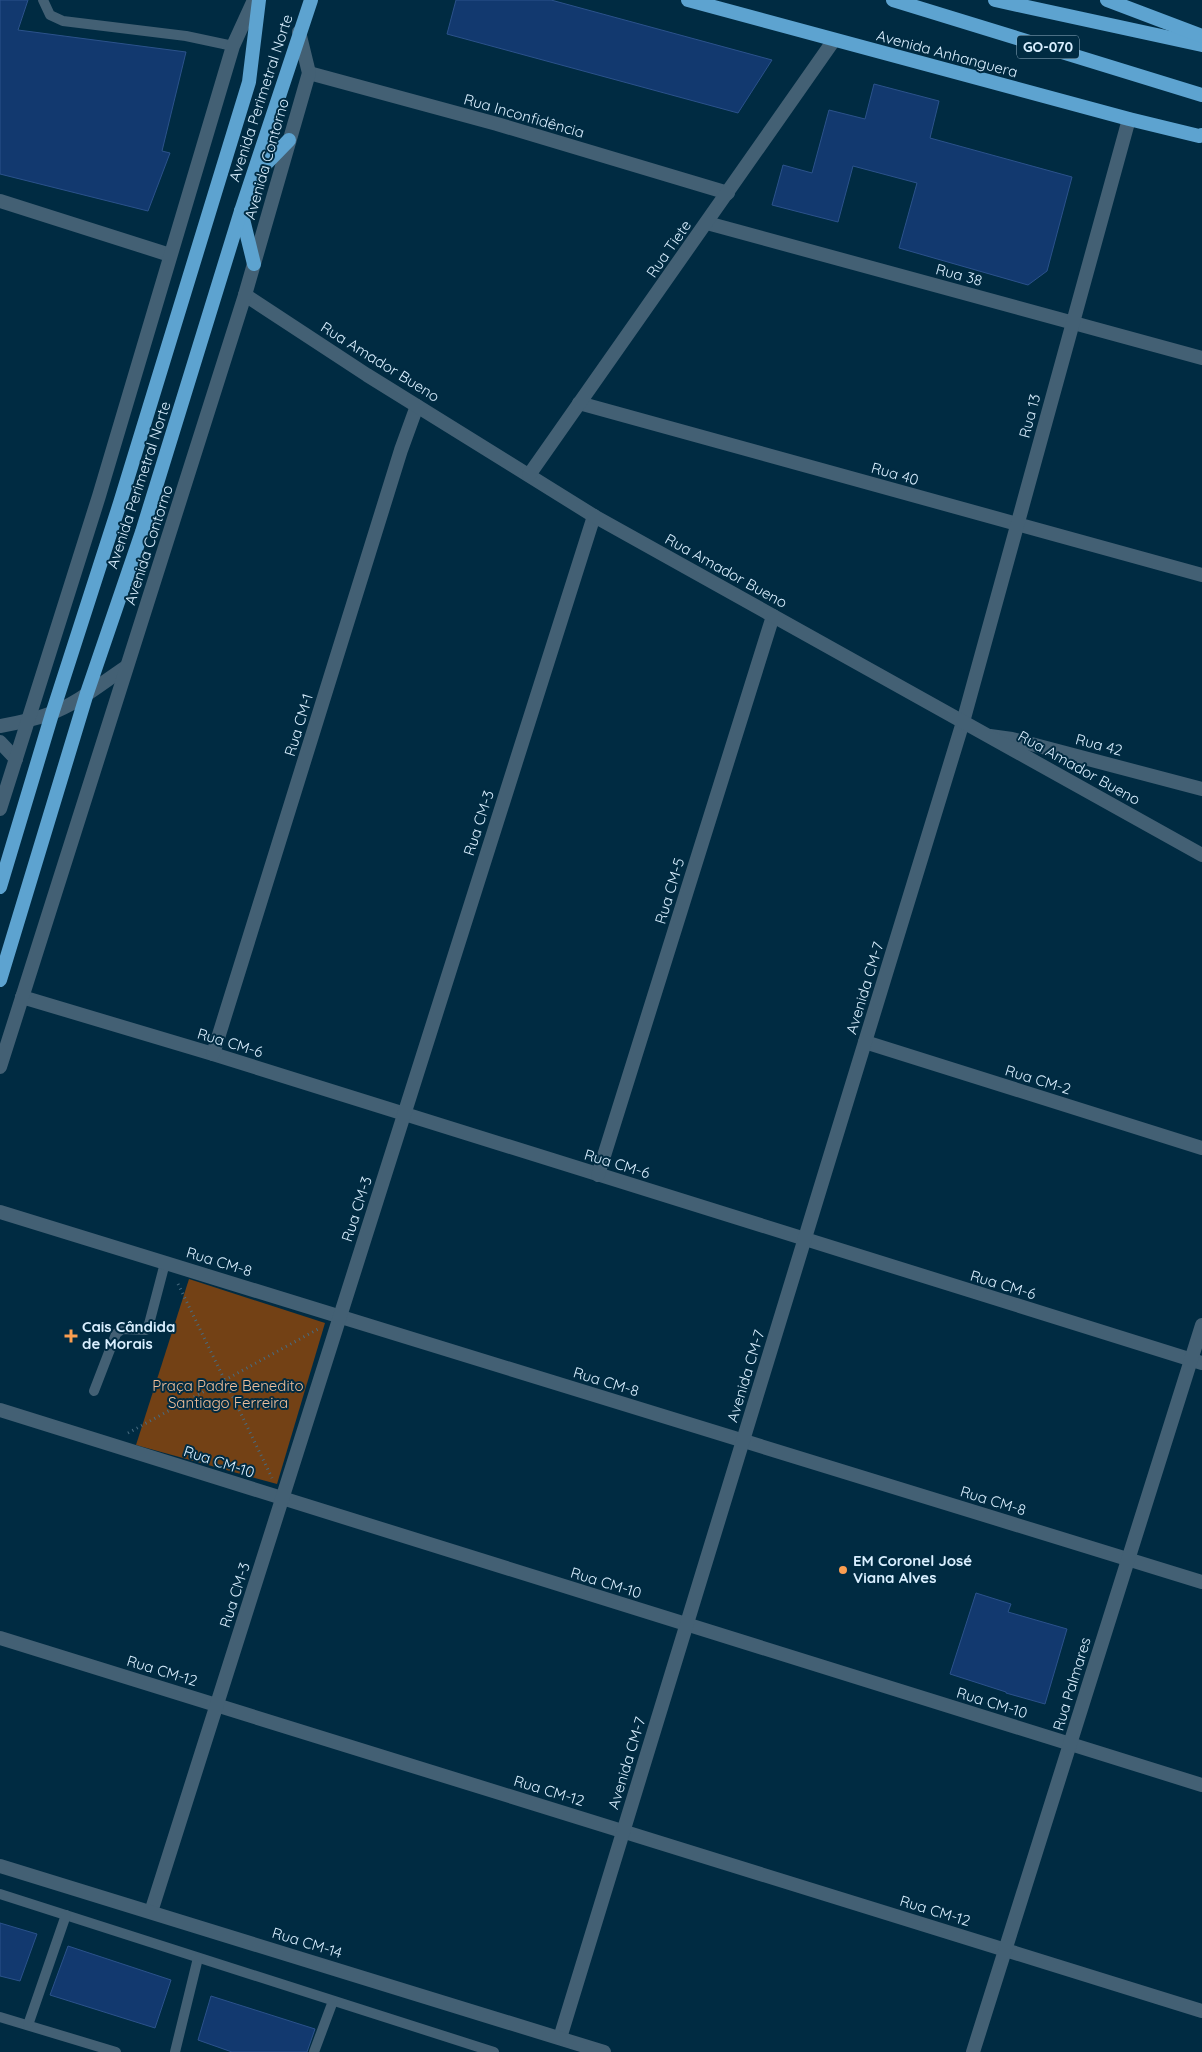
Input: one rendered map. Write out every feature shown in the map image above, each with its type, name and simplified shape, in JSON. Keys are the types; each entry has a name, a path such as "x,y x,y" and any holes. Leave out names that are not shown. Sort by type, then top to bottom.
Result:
{"highway":[{"name":"Avenida Perimetral Norte","path":"0,886 249,82 259,0"},
{"name":"Avenida Perimetral Norte","path":"0,980 87,694 142,532 251,178 311,0"},
{"name":"Avenida Anhanguera","path":"688,0 1129,119 1201,136"},
{"name":"GO-070","path":"893,0 1202,95"},
{"name":"GO-070","path":"994,0 1202,45"},
{"path":"1107,0 1202,36"},
{"path":"251,178 289,140"},
{"path":"241,210 254,264"}],"street":[{"path":"0,809 99,496 234,46 254,0"},
{"path":"299,32 309,73"},
{"name":"Rua Tiete","path":"529,475 834,40"},
{"name":"Avenida Contorno","path":"0,1066 126,667 165,552 245,295 309,73"},
{"name":"Rua Inconfidência","path":"309,73 497,124 728,193"},
{"name":"Rua 13","path":"963,722 1129,119"},
{"path":"0,201 170,255"},
{"name":"Rua 38","path":"707,223 1202,358"},
{"name":"Rua Amador Bueno","path":"245,295 417,406 594,516 1202,855"},
{"name":"Rua 40","path":"579,403 1202,575"},
{"name":"Rua CM-1","path":"213,1054 401,450 417,406"},
{"name":"Rua CM-3","path":"151,1912 594,516"},
{"name":"Rua CM-5","path":"598,1175 773,616"},
{"path":"0,726 52,714 87,694 126,667"},
{"name":"Avenida CM-7","path":"560,2038 963,722"},
{"name":"Rua 42","path":"988,736 1012,739 1202,789"},
{"path":"0,742 16,759"},
{"name":"Rua CM-6","path":"22,997 213,1054 1196,1362"},
{"name":"Rua CM-2","path":"865,1042 1202,1148"},
{"name":"Rua CM-8","path":"0,1212 1202,1582"},
{"name":"Rua Palmares","path":"973,2052 1128,1559 1196,1362 1202,1325"},
{"name":"Rua CM-10","path":"0,1410 1202,1786"},
{"name":"Rua CM-12","path":"0,1638 1202,2011"},
{"name":"Rua CM-14","path":"0,1866 604,2052"}],"lane":[{"path":"43,0 50,15 63,21 186,36 234,46"},
{"path":"94,1391 116,1334 122,1329 146,1330 167,1263"},
{"path":"0,1894 490,2051"},
{"path":"28,2025 66,1916"},
{"path":"175,2052 198,1958"},
{"path":"314,2052 333,2001"},
{"path":"0,2017 116,2052"}],"path":[{"path":"167,1263 282,1499"},
{"path":"109,1443 340,1317"}],"green space":[{"name":"Praça Padre Benedito Santiago Ferreira","path":"189,1279 325,1323 277,1484 136,1445"}],"building":[{"path":"0,0 28,0 18,30 186,52 162,151 170,153 148,211 0,174"},
{"path":"456,0 551,0 772,60 738,113 447,34"},
{"path":"874,84 939,101 930,138 1072,177 1047,271 1028,285 899,248 917,183 853,166 838,222 772,205 783,165 812,173 829,110 865,119"},
{"path":"976,1593 1011,1604 1008,1612 1067,1629 1045,1704 950,1674"},
{"path":"0,1923 37,1934 20,1981 0,1976"},
{"path":"68,1946 171,1980 155,2028 50,1995"},
{"path":"211,1996 315,2029 307,2052 232,2052 198,2040"}],"place":[{"name":"Cais Cândida de Morais","path":"71,1336"},
{"name":"EM Coronel José Viana Alves","path":"843,1570"}]}
